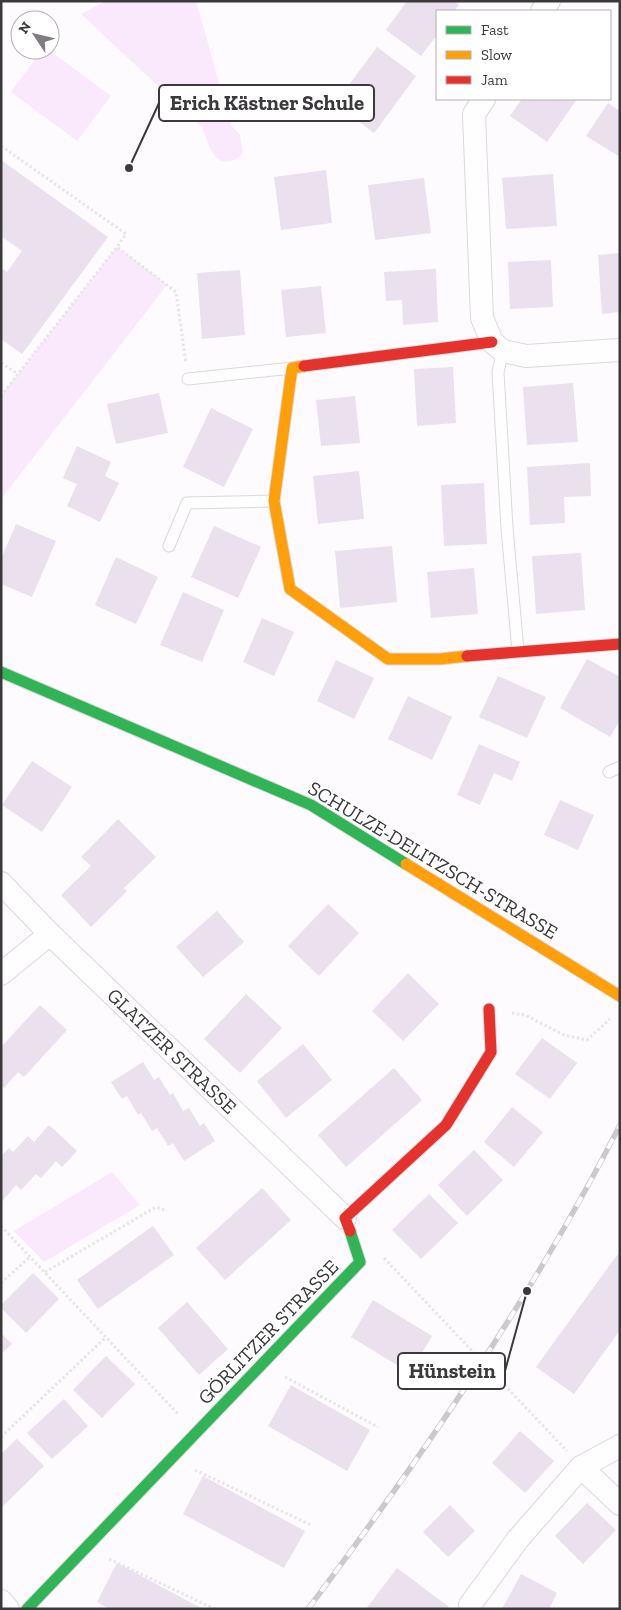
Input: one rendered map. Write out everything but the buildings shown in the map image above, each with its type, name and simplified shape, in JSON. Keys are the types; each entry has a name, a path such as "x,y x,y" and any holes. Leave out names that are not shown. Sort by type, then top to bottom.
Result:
{"street":[{"path":"483,100 474,114 482,318 498,347"},
{"path":"620,350 526,356 498,347 292,368 274,501 290,589 388,659 440,659 620,644"},
{"name":"SCHULZE-DELITZSCH-STRASSE","path":"1,672 311,805 620,996"},
{"name":"GLATZER STRASSE","path":"1,883 50,934 345,1218"},
{"path":"1,974 50,934"},
{"path":"345,1218 446,1125 491,1052 490,1010"},
{"name":"GÖRLITZER STRASSE","path":"27,1609 360,1262 345,1218"},
{"path":"470,1606 518,1539 581,1467 620,1446"},
{"path":"581,1467 620,1504"},
{"path":"1,1601 8,1609"}],"lane":[{"path":"498,347 507,528 518,651"},
{"path":"188,379 292,368"},
{"path":"169,546 187,502 274,501"},
{"path":"609,772 620,766"}],"path":[{"path":"1,146 126,234 1,396"},
{"path":"116,247 176,292 188,379"},
{"path":"1,363 18,374"},
{"path":"490,1010 525,1015 564,1035 588,1040 614,1015"},
{"path":"44,1272 156,1206 167,1211"},
{"path":"1,1226 196,1433"},
{"path":"380,1254 581,1467"},
{"path":"1,1284 30,1257"},
{"path":"1,1437 106,1337"},
{"path":"262,1365 378,1427"},
{"path":"172,1459 311,1525"},
{"path":"86,1548 215,1609"}],"shaded area":[{"path":"106,1 196,1 228,115 232,126 240,135 243,152 239,157 234,160 224,161 215,156 202,127 81,14"},
{"path":"60,58 111,96 77,141 11,92 35,60 60,60"},
{"path":"117,247 167,285 1,499 1,396"},
{"path":"112,1172 140,1205 44,1262 14,1231"}],"railway":[{"path":"308,1609 434,1433 513,1313 551,1251 620,1125"}],"traffic: fast":[{"path":"1,672 311,805 406,864"},
{"path":"27,1609 360,1262 350,1231"}],"traffic: slow":[{"path":"304,366 292,368 274,501 290,589 388,659 440,659 467,656"},
{"path":"406,864 620,996"}],"traffic: jam":[{"path":"304,366 492,342"},
{"path":"467,656 620,644"},
{"path":"350,1231 345,1218 446,1125 491,1052 489,1009"}],"place":[{"name":"Erich Kästner Schule","path":"129,168"},
{"name":"Hünstein","path":"527,1291"}]}
